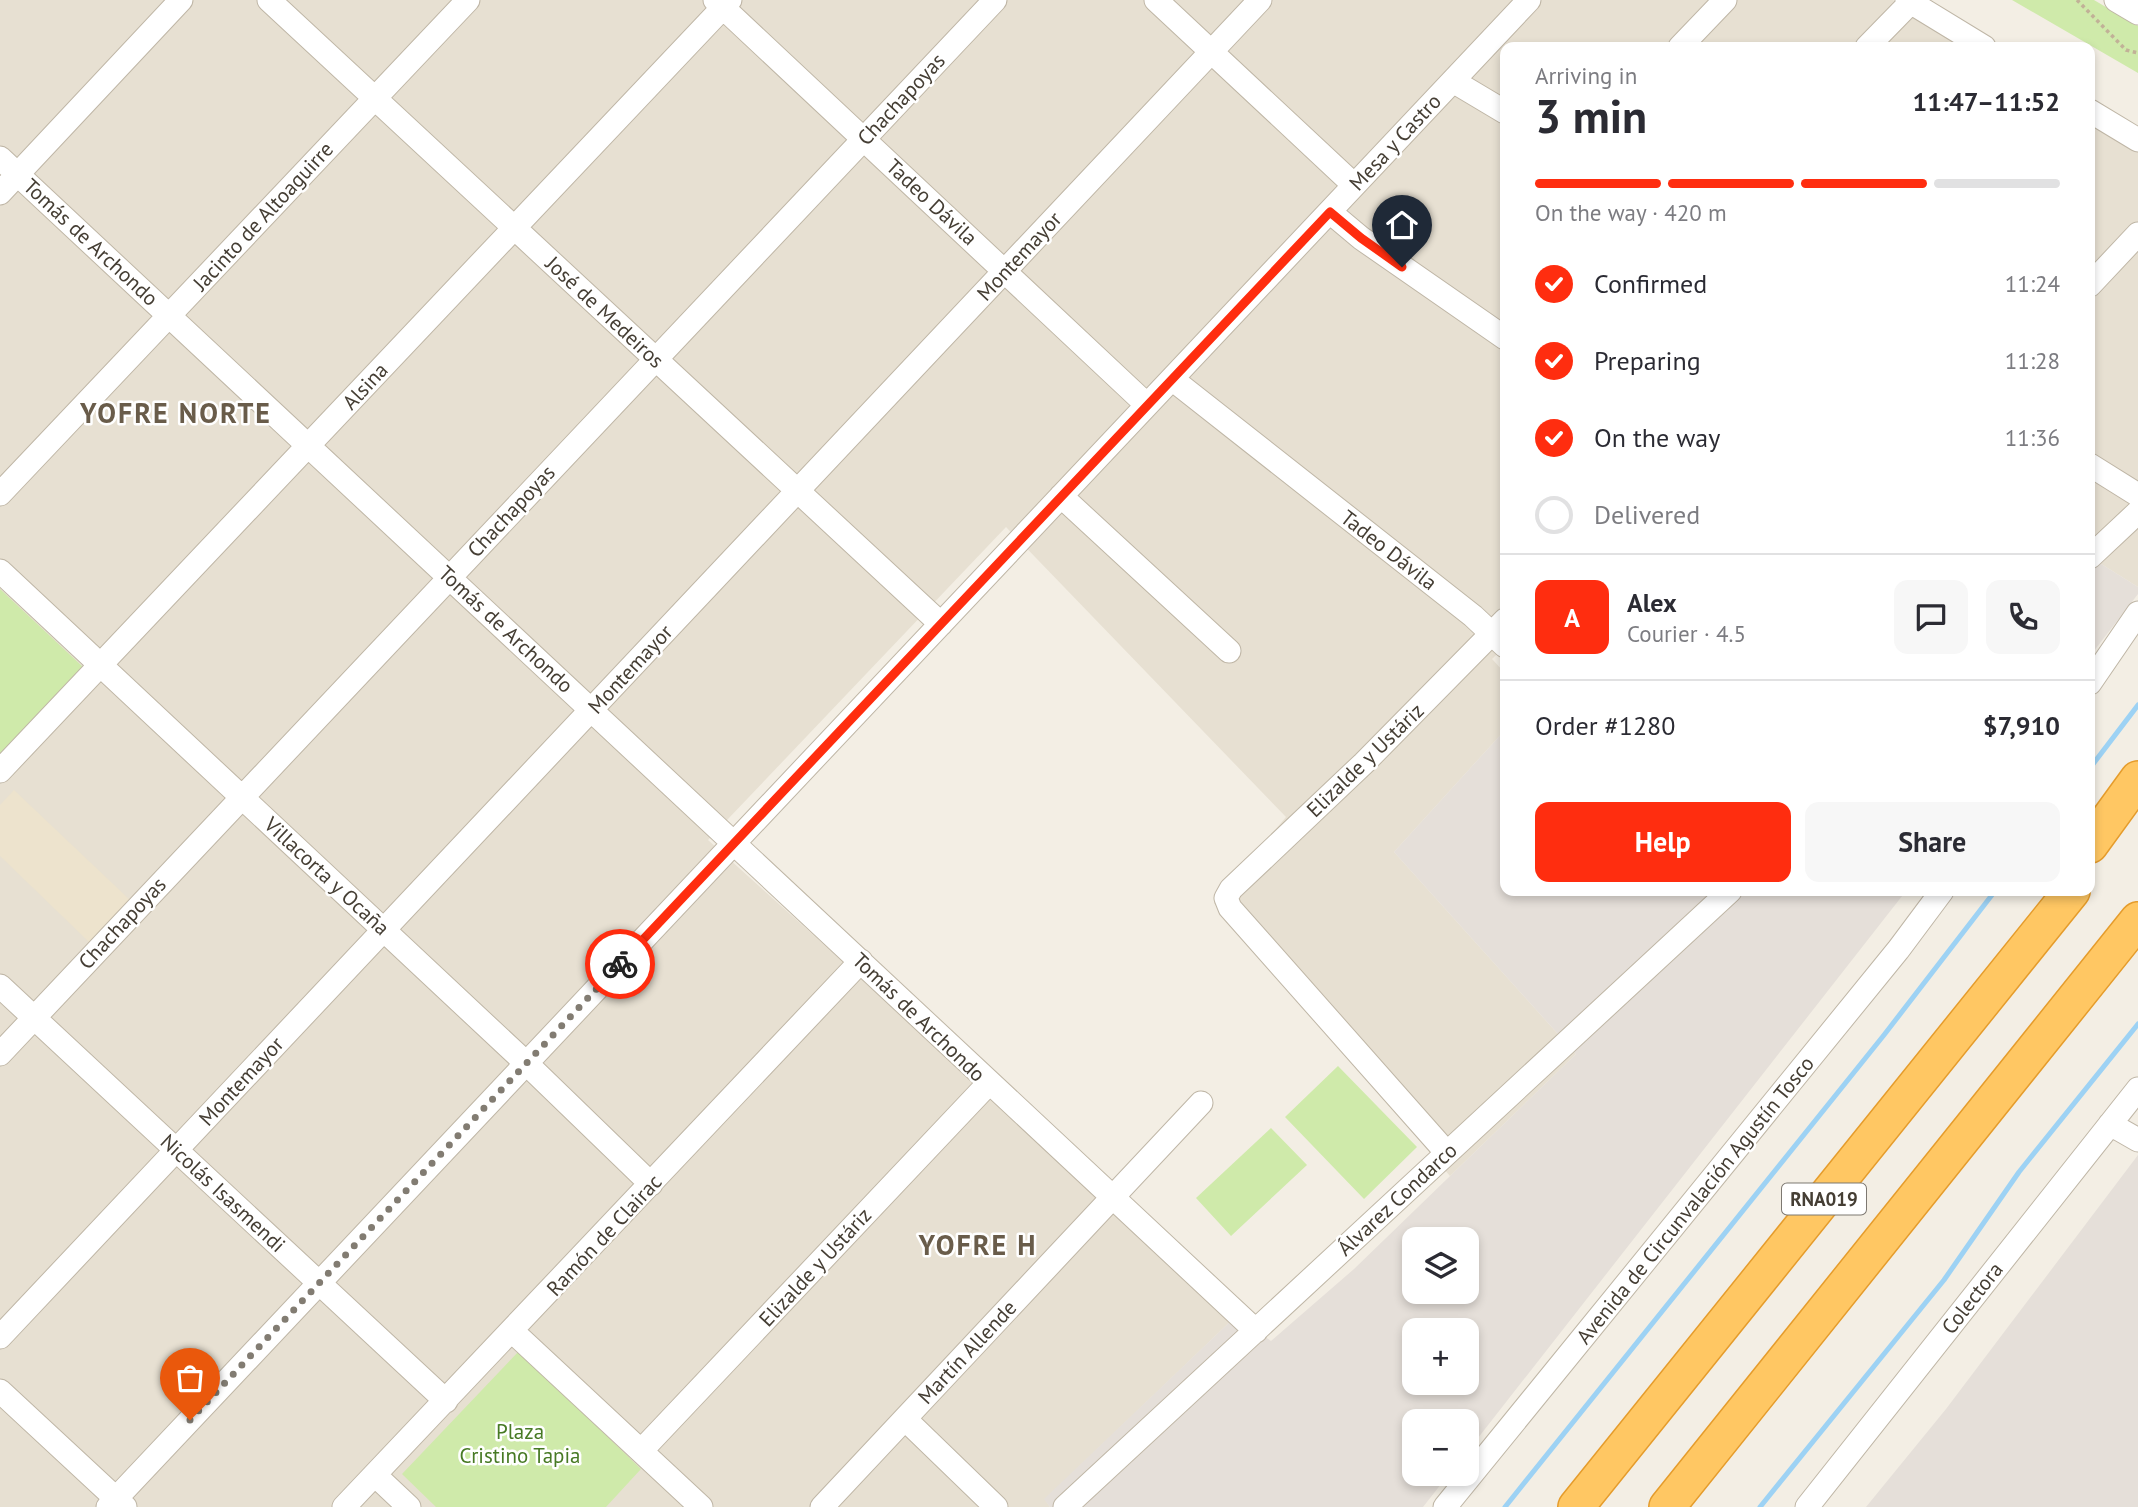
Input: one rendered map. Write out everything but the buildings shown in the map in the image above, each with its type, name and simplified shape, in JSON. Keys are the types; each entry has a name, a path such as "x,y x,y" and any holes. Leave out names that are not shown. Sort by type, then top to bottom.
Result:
{"highway":[{"path":"2095,838 2138,779"},
{"path":"2095,863 2138,808"},
{"path":"2028,945 2058,896"},
{"name":"RNA019","path":"1576,1507 2068,896"},
{"name":"RNA019","path":"1667,1507 2138,920"},
{"path":"1683,1507 1723,1438"}],"street":[{"path":"0,193 181,0"},
{"name":"José de Medeiros","path":"269,0 941,624"},
{"name":"Jacinto de Altoaguirre","path":"0,494 468,0"},
{"name":"Chachapoyas","path":"0,1054 995,0"},
{"path":"1156,0 1354,186"},
{"name":"Montemayor","path":"0,1337 1260,0"},
{"name":"Mesa y Castro","path":"116,1504 319,1283 1529,0"},
{"path":"1685,42 1725,0"},
{"path":"2116,0 2138,13"},
{"path":"1872,42 1909,1 1976,42"},
{"name":"Tadeo Dávila","path":"723,2 864,139 1147,405"},
{"name":"Alsina","path":"0,771 514,228 723,2"},
{"path":"1453,81 1500,109"},
{"path":"2095,114 2138,140"},
{"name":"Tomás de Archondo","path":"0,158 1256,1331"},
{"path":"1330,212 1361,238 1500,335"},
{"path":"2095,280 2138,234"},
{"name":"Tadeo Dávila","path":"1172,379 1473,616 1500,632"},
{"path":"2095,468 2138,495"},
{"path":"1061,496 1229,651"},
{"path":"2095,552 2138,512"},
{"name":"Villacorta y Ocaña","path":"0,571 527,1063 651,1184"},
{"path":"2095,675 2138,614"},
{"name":"Elizalde y Ustáriz","path":"1447,1153 1230,908 1226,898 1231,889 1500,634"},
{"name":"Álvarez Condarco","path":"1065,1507 1725,896"},
{"name":"Avenida de Circunvalación Agustín Tosco","path":"1445,1507 1938,896"},
{"name":"Ramón de Clairac","path":"344,1507 861,961"},
{"name":"Nicolás Isasmendi","path":"0,986 446,1401"},
{"name":"Elizalde y Ustáriz","path":"641,1451 989,1083"},
{"name":"Colectora","path":"1807,1507 2138,1089"},
{"name":"Martín Allende","path":"822,1507 1201,1103"},
{"path":"2110,1124 2138,1140"},
{"path":"512,1331 701,1507"},
{"path":"0,1391 116,1504"},
{"path":"905,1419 996,1507"},
{"path":"375,1475 409,1507"}],"path":[{"path":"2077,0 2126,50 2138,53"}],"shaded area":[{"path":"0,0 1893,0 1963,42 1500,42 1500,651 1492,659 1500,668 1500,735 1394,852 1576,1054 1450,1176 1214,903 1286,817 1006,527 708,840 1236,1316 1045,1499 1050,1507 0,1507"},
{"path":"2095,122 2138,148 2138,587 2095,560"},
{"path":"2095,560 2138,587 2138,594 2095,650"},
{"path":"1500,735 1500,896 1902,896 1479,1437 1479,1409 1402,1409 1402,1486 1440,1486 1423,1507 1050,1507 1044,1499 1236,1316 1271,1341 1354,1269 1576,1054 1394,852"},
{"path":"14,790 130,900 90,943 0,856 0,805"},
{"path":"2138,1155 2138,1507 1866,1507 1946,1409"}],"green space":[{"path":"2012,0 2094,0 2138,26 2138,73 2095,48 2095,42 2084,42"},
{"path":"0,589 83,667 0,756"},
{"path":"1338,1066 1417,1147 1364,1199 1285,1117"},
{"path":"1271,1128 1307,1165 1231,1236 1196,1198"},
{"name":"Plaza Cristino Tapia","path":"519,1351 641,1469 606,1507 436,1507 402,1474"}],"waterway":[{"path":"2095,761 2138,705"},
{"path":"1505,1507 1884,1035 1991,896"},
{"path":"1760,1507 1944,1280 2019,1172 2138,1024"}],"way so far":[{"path":"190,1420 620,964"}],"district":[{"name":"YOFRE NORTE","path":"176,412"},
{"name":"YOFRE H","path":"978,1244"}],"route":[{"path":"620,964 1330,212 1402,267"}]}
